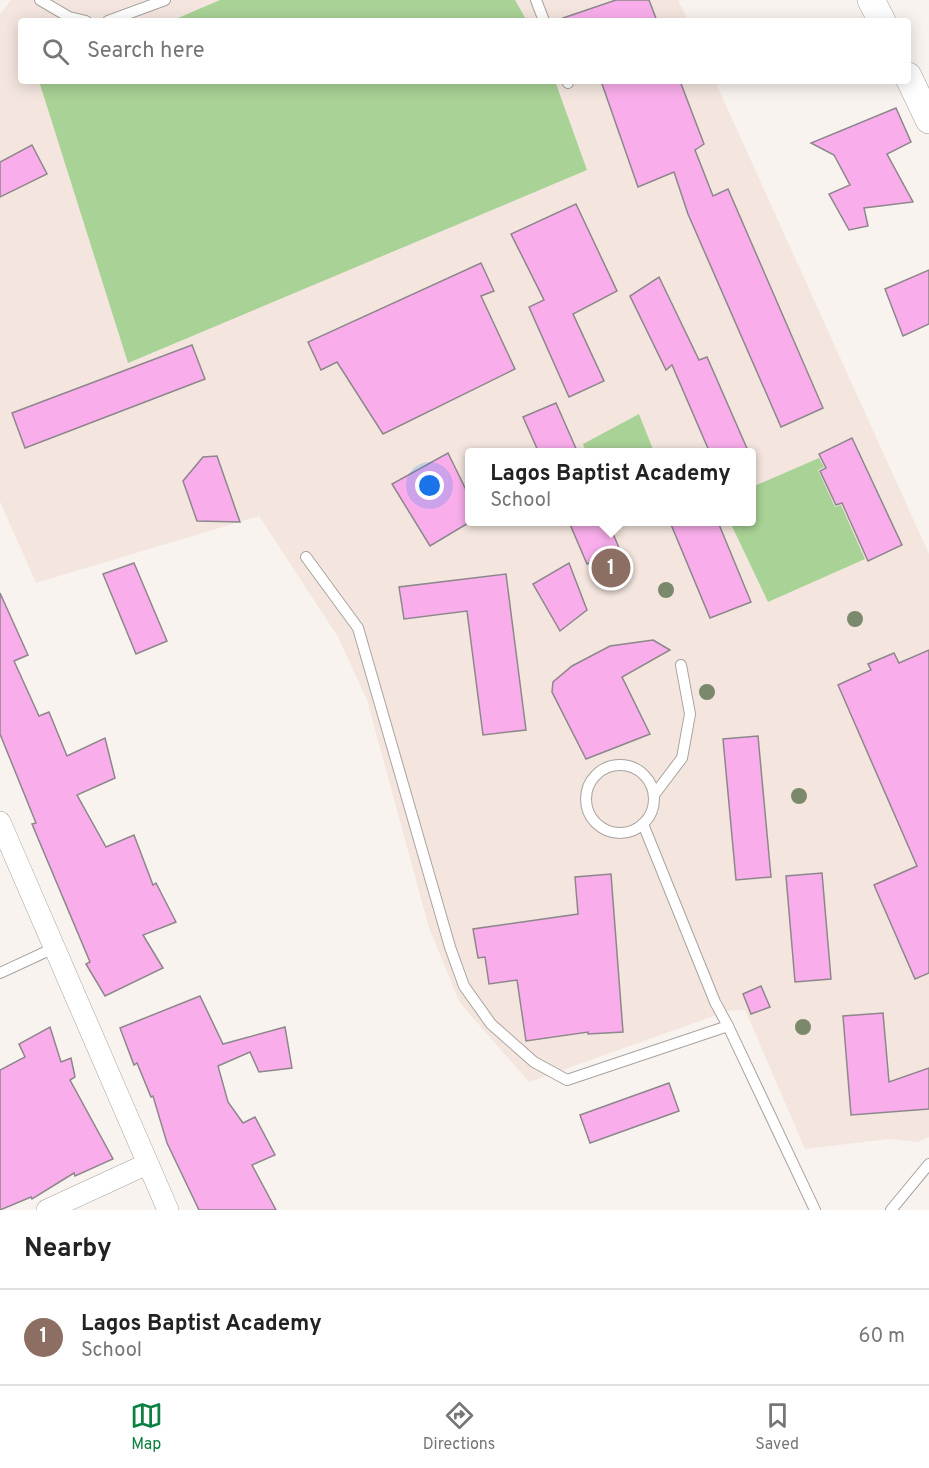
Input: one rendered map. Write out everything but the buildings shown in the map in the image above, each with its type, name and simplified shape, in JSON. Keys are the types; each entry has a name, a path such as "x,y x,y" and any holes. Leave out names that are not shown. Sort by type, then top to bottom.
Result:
{"street":[{"path":"871,0 880,18"},
{"path":"911,82 929,120"},
{"path":"2,833 168,1210"},
{"path":"47,1210 147,1164"}],"lane":[{"path":"40,0 73,18"},
{"path":"116,18 165,0"},
{"path":"536,0 543,18"},
{"path":"306,557 358,628 450,947 464,986 491,1024 534,1062 567,1080 728,1026"},
{"path":"654,795 645,775 627,765 616,764 597,773 590,782 586,802 595,822 603,829 613,832 624,833 634,830 650,816 654,795 682,758 690,714 681,665"},
{"path":"643,824 715,1002 815,1210"},
{"path":"0,973 54,948"},
{"path":"891,1210 929,1164"}],"shaded area":[{"path":"11,0 678,0 687,18 18,18 18,84 716,84 929,554 929,1137 918,1142 889,1139 805,1149 745,1010 728,1011 529,1082 460,1003 429,928 367,700 338,637 259,516 36,583 0,502 0,14"}],"green space":[{"path":"220,0 515,0 525,18 178,18"},
{"path":"40,84 556,84 587,170 128,363"},
{"path":"639,414 652,448 584,448 583,444"},
{"path":"819,458 824,467 818,470 835,507 841,505 865,559 768,602 732,526 756,526 756,485"}],"place":[{"name":"Lagos Baptist Academy","path":"611,568"}]}
